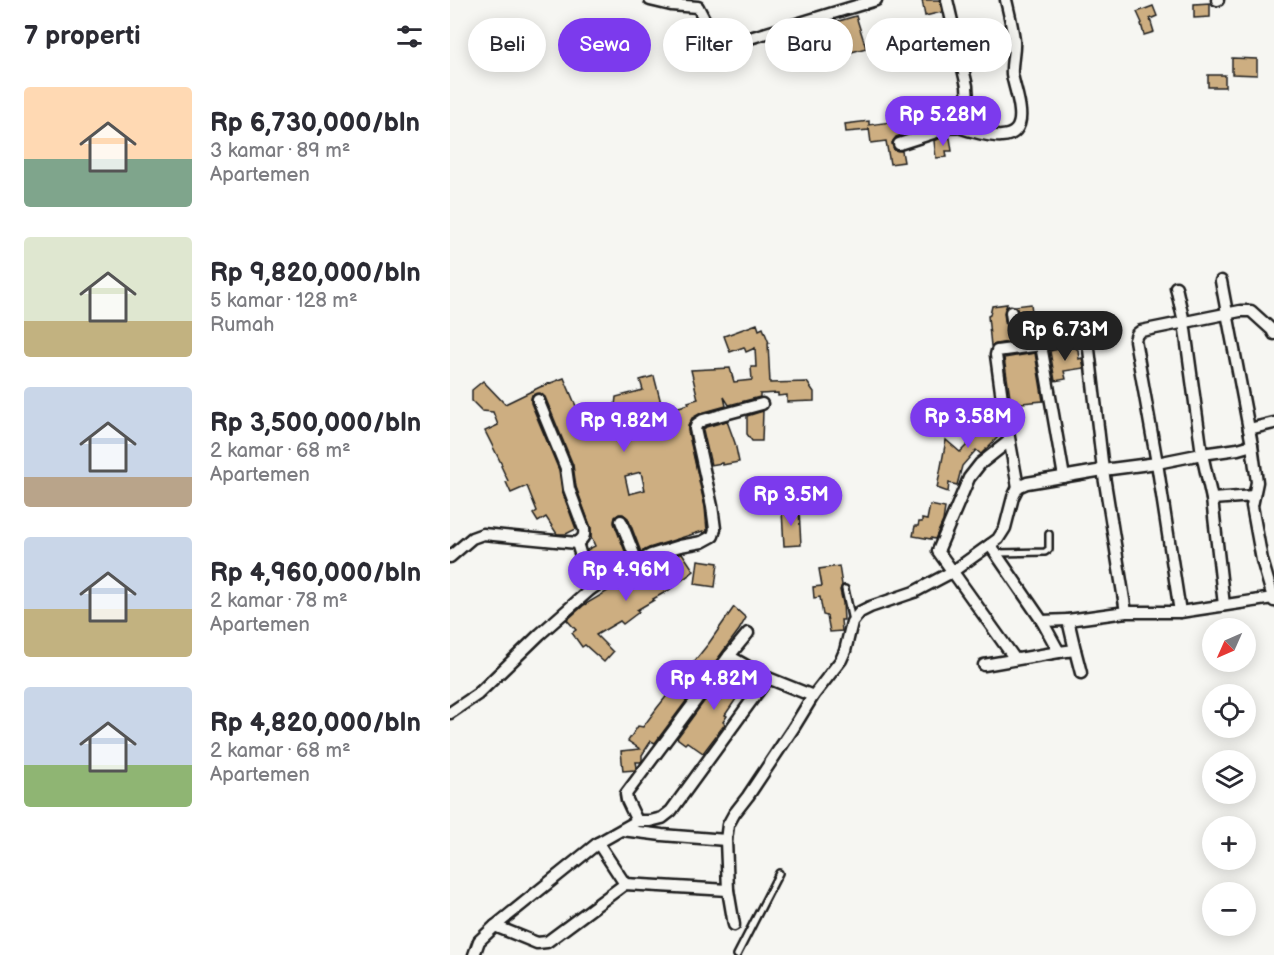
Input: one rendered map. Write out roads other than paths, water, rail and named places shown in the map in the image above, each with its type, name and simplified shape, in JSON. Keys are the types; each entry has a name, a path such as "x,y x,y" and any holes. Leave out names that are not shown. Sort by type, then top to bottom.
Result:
{"street":[{"path":"650,0 671,5 698,4 708,27 719,39 730,44 876,0"},
{"path":"899,144 955,126 964,115 968,101 967,86 947,0"},
{"path":"955,126 993,137 1007,136 1019,124 1020,112 1012,67 1014,42 1005,0"},
{"path":"1042,621 1126,612 1180,612 1274,600 1262,560 1252,506 1257,482 1252,445 1221,281"},
{"path":"1176,287 1184,322 1202,454 1212,499 1224,605"},
{"path":"1180,612 1135,340 1137,334 1140,331 1184,322 1251,311 1274,334"},
{"path":"1011,312 1016,347"},
{"path":"1018,488 997,351 1041,345 1080,336 1087,343 1103,470 1126,612"},
{"path":"1041,345 1064,477"},
{"path":"450,558 472,538 483,534 577,543 585,535 569,489 566,468 538,400"},
{"path":"450,713 478,694 591,589 651,555 702,542 713,536 716,529 695,429 697,424 703,420 762,404"},
{"path":"1249,429 1274,423"},
{"path":"1009,441 980,465 969,478 938,551 1015,659"},
{"path":"734,925 728,890 726,840 728,825 813,696 841,660 852,622 860,612 914,592 992,549 1002,534 1013,497 1018,488 1027,483 1103,470 1157,464 1252,445"},
{"path":"1212,499 1254,496"},
{"path":"621,521 637,562"},
{"path":"577,543 591,589"},
{"path":"992,549 1042,621 1059,652"},
{"path":"1068,620 1081,673"},
{"path":"637,820 626,794 748,633"},
{"path":"984,665 1075,650"},
{"path":"729,656 768,678 813,696"},
{"path":"474,955 479,941 495,926 598,843 637,820 650,821 662,818 671,811 768,678"},
{"path":"622,830 726,840"},
{"path":"598,843 624,884"},
{"path":"495,926 537,943 547,942 624,884 728,890"}],"lane":[{"path":"992,549 1045,552 1049,549 1050,534"},
{"path":"845,589 852,622"},
{"path":"737,955 779,873"}]}
